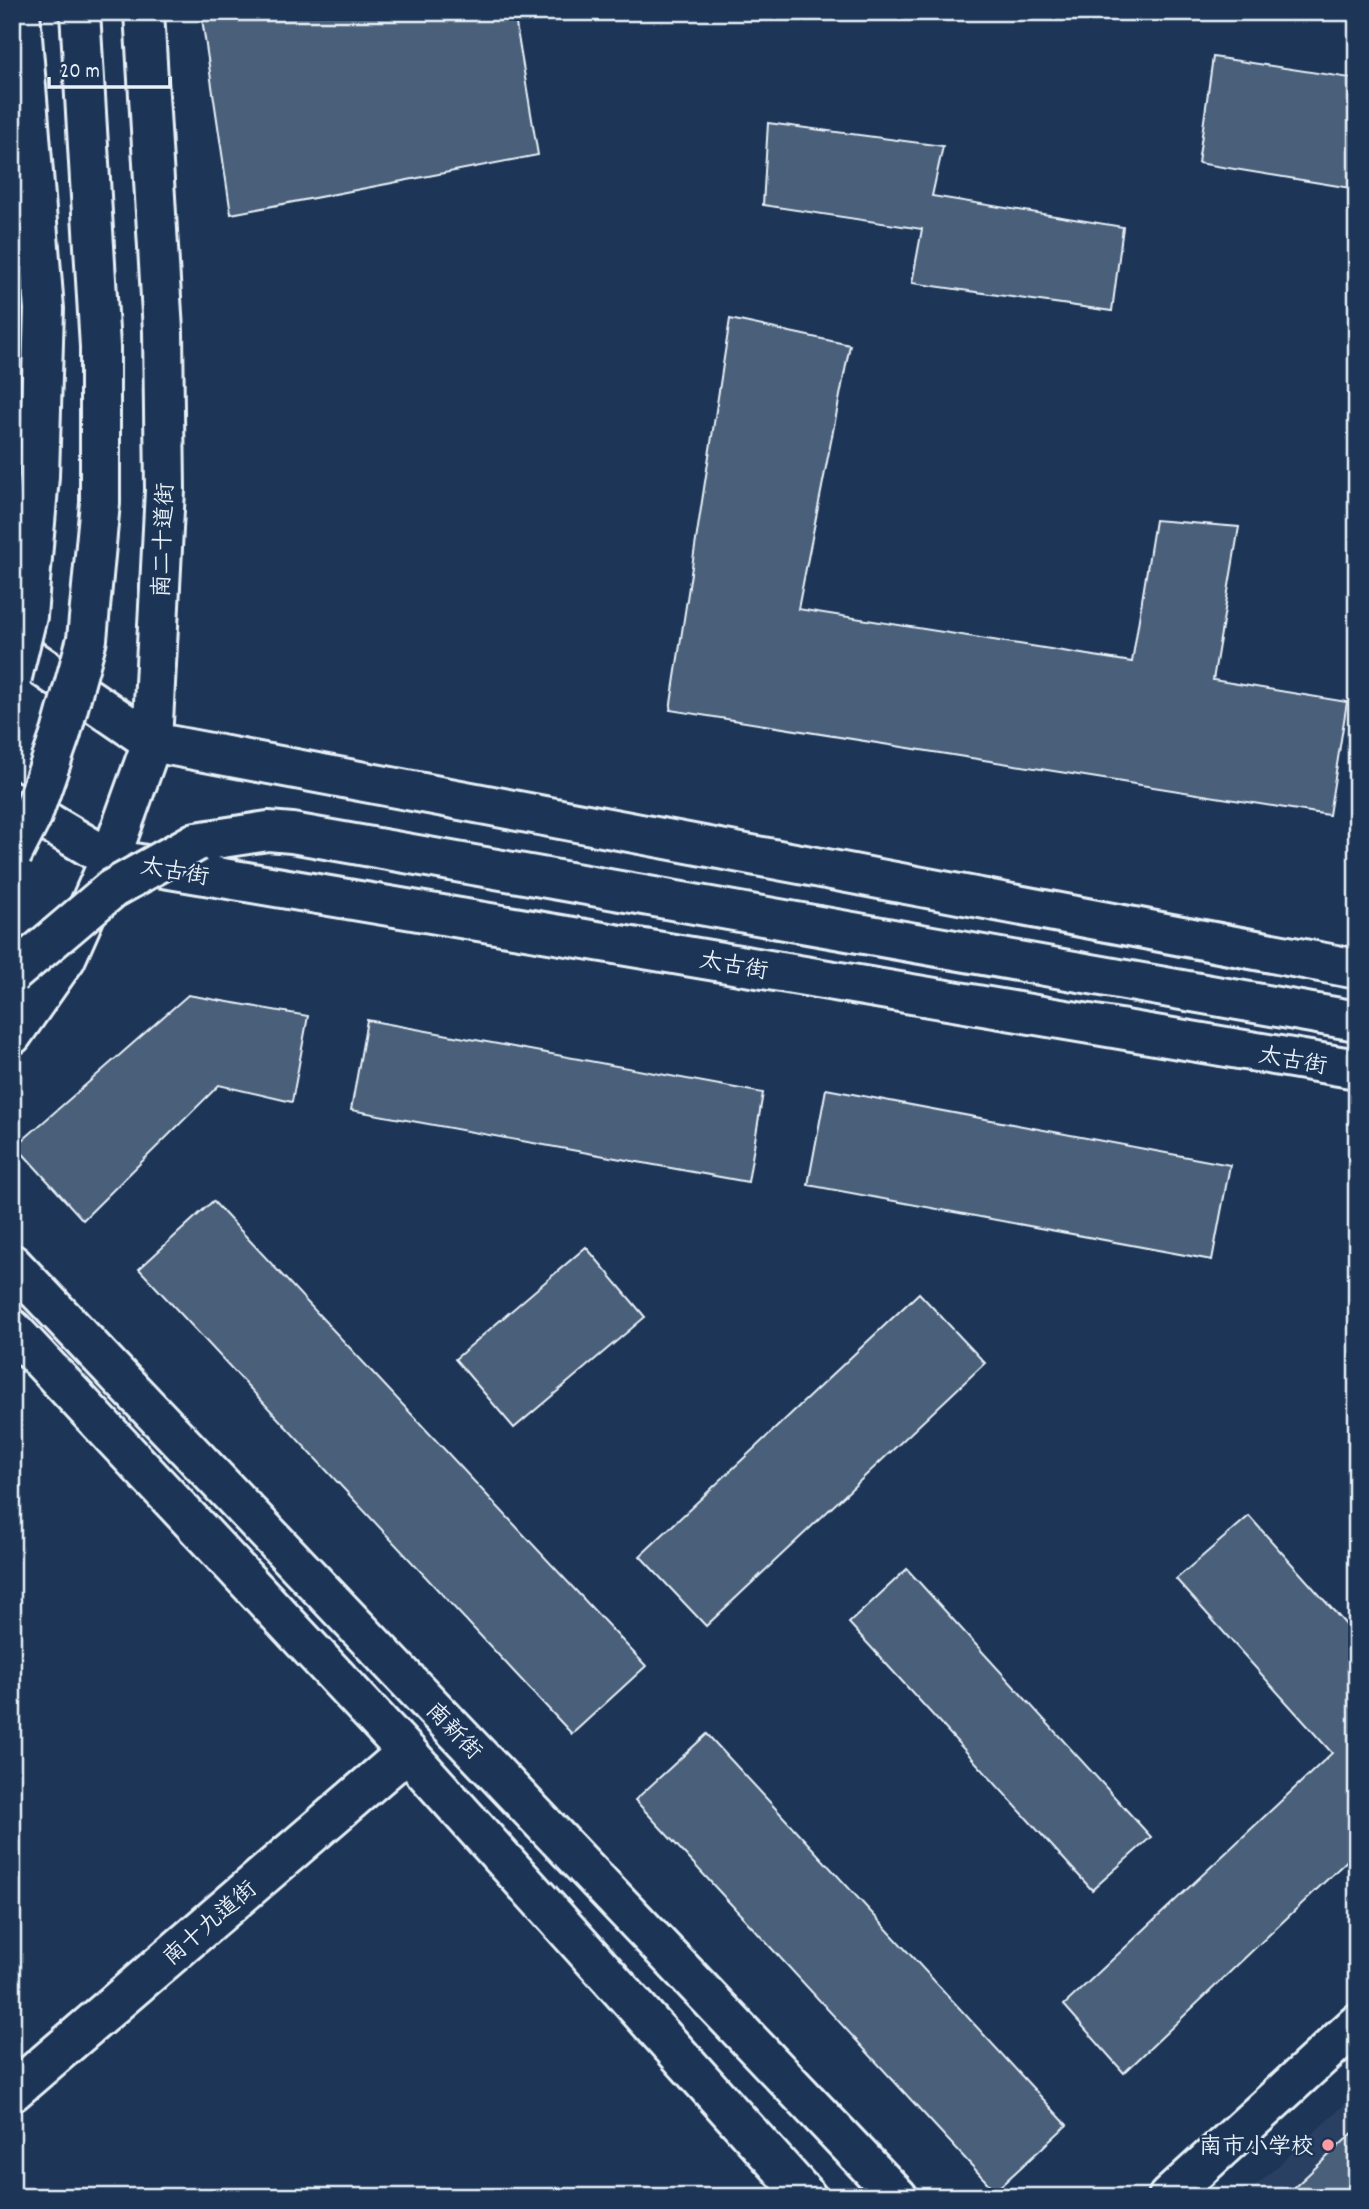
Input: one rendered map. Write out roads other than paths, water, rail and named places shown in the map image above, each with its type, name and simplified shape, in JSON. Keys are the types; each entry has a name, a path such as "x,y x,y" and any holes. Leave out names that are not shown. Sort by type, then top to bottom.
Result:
{"main road":[{"path":"12,677 27,616 39,476 44,309 20,12"},
{"path":"12,855 32,816 61,733 87,639 100,503 100,347 80,12"},
{"name":"南二十道街","path":"12,1035 66,958 110,859 152,742 165,490 163,331 144,12"},
{"path":"12,646 152,742 1357,969"},
{"path":"12,801 110,859"},
{"name":"太古街","path":"12,974 111,889 196,842 268,831 292,833 1357,1021"},
{"name":"太古街","path":"110,859 1357,1069"},
{"name":"南新街","path":"12,1264 898,2197"},
{"path":"12,1329 407,1752 807,2197"},
{"name":"南十九道街","path":"12,2092 407,1752"},
{"path":"1168,2197 1357,2024"}],"place":[{"name":"南市小学校","path":"1328,2145"}]}
